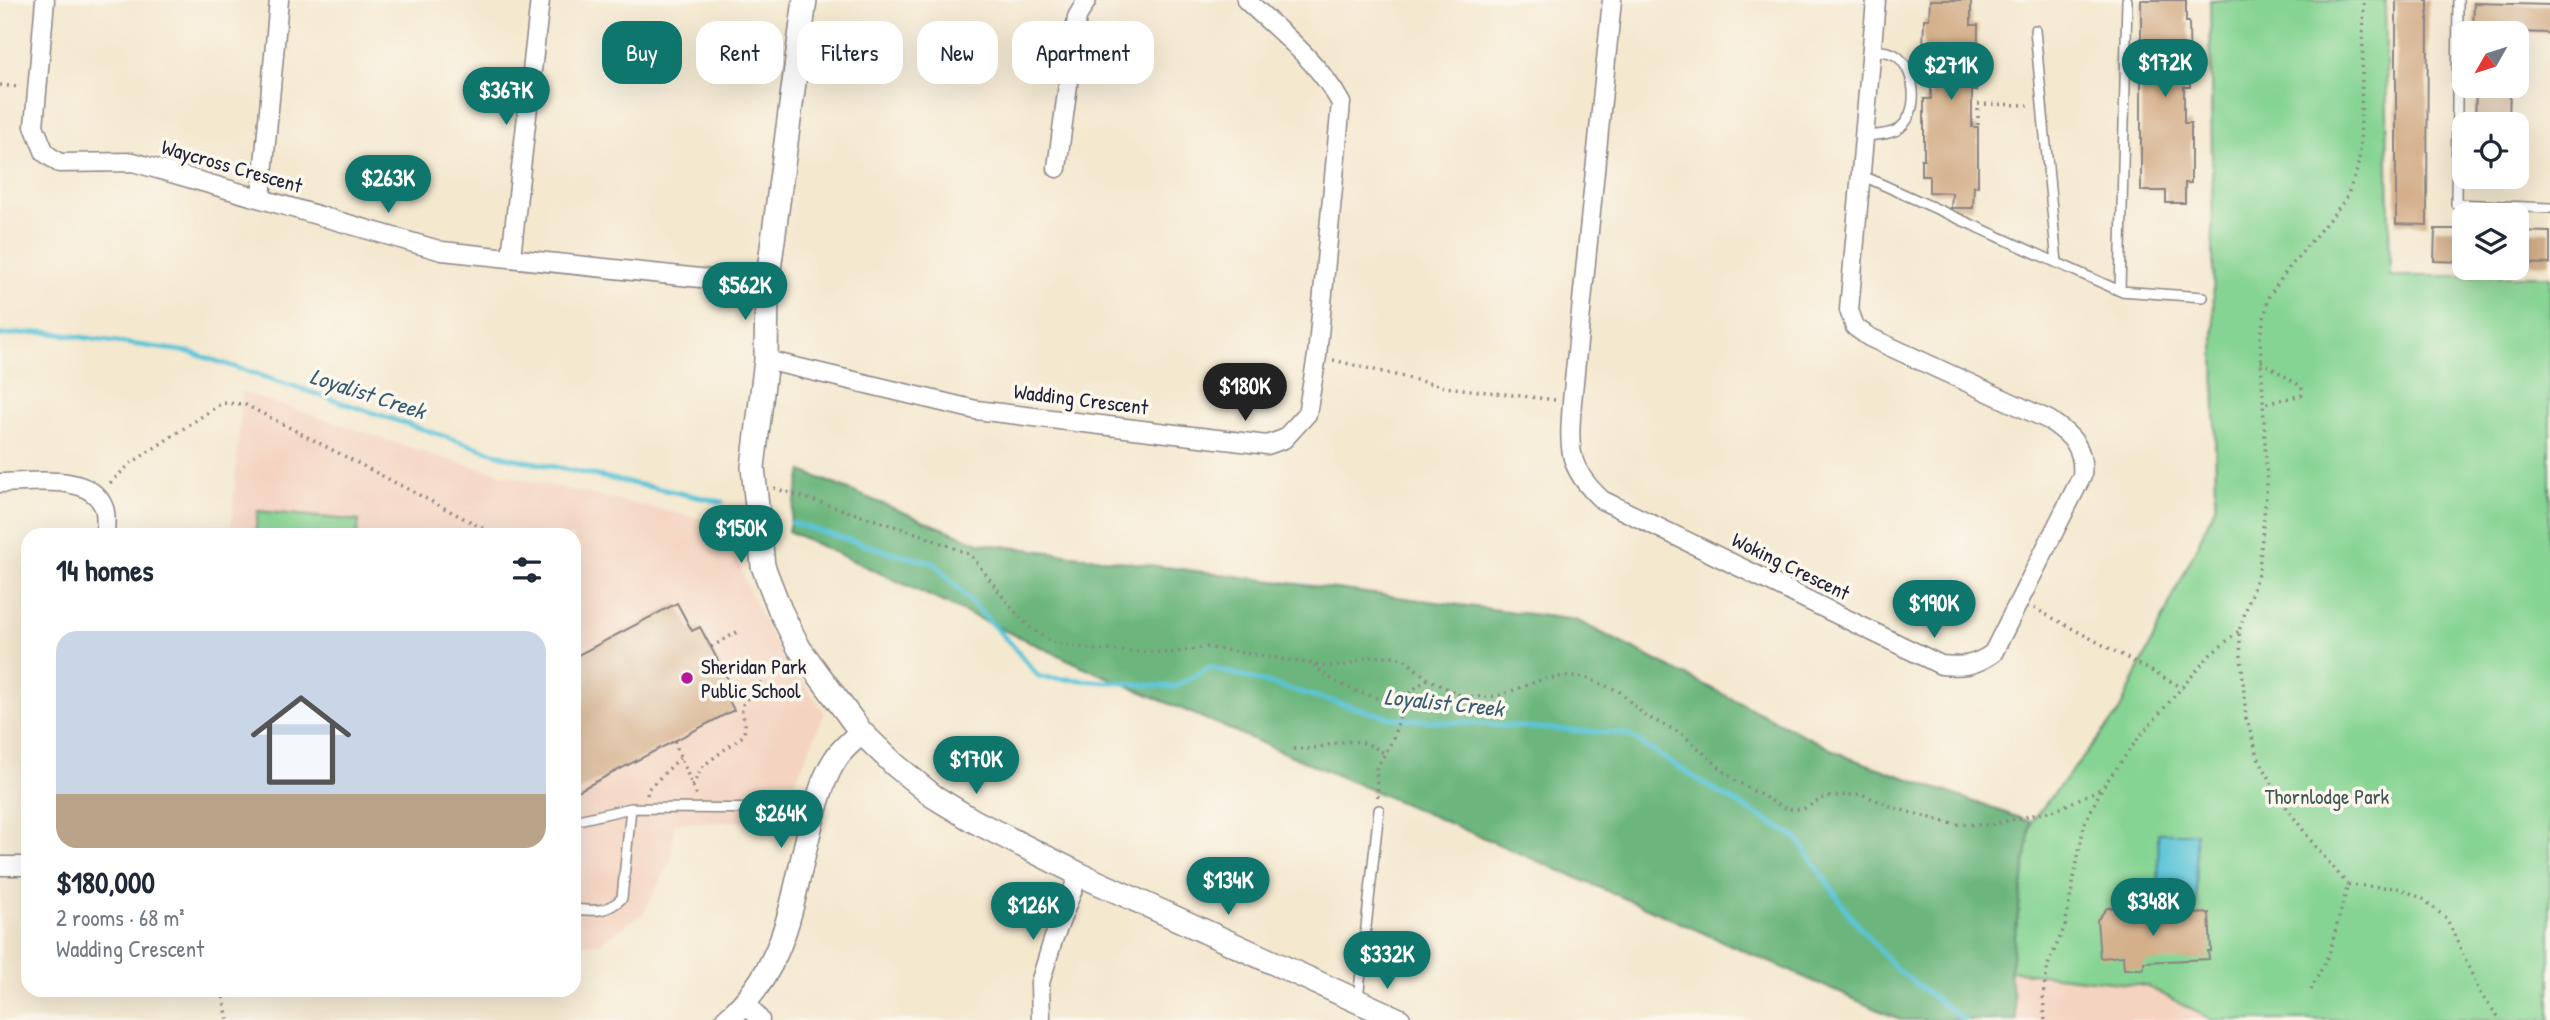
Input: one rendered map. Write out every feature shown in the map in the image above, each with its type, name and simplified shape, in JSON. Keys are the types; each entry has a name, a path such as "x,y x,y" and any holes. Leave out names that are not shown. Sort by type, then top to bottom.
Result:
{"street":[{"name":"Waycross Crescent","path":"45,0 34,126 45,153 59,163 134,162 442,251 768,285"},
{"path":"261,197 279,0"},
{"path":"511,257 540,0"},
{"path":"805,0 768,285 766,360 753,467 763,566 780,610 804,656 861,732 933,796 974,821 1356,1011 1399,1020"},
{"path":"1057,168 1077,17 1087,0"},
{"name":"Wadding Crescent","path":"766,360 976,410 1267,445 1284,439 1307,414 1317,356 1340,103 1310,59 1245,0"},
{"name":"Woking Crescent","path":"1612,0 1572,402 1569,444 1574,464 1589,488 1602,500 1941,665 1961,667 1979,663 1993,653 2082,476 2084,460 2071,435 2049,420 1869,337 1854,327 1849,310 1876,0"},
{"path":"0,483 75,482 96,496 104,508 104,528"},
{"path":"727,1020 753,1012 788,924 798,869 822,786 836,758 861,732"},
{"path":"0,866 21,866"},
{"path":"1041,1020 1040,982 1079,874"}],"lane":[{"path":"2120,291 2127,0"},
{"path":"2458,0 2456,204 2550,208"},
{"path":"2035,30 2057,263"},
{"path":"1865,136 1897,130 1908,118 1912,107 1912,82 1902,62 1892,53 1872,50"},
{"path":"1861,175 2120,291 2203,298"},
{"path":"581,819 631,808 815,809"},
{"path":"581,910 602,911 613,907 622,898 631,808"},
{"path":"1356,1011 1379,810"}],"path":[{"path":"2364,0 2360,152 2357,170 2346,199 2269,296 2259,336 2267,484 2259,570 2239,631 2246,718 2259,759 2282,801 2314,845 2348,885 2399,888 2423,899 2446,919 2481,995 2501,1020"},
{"path":"1978,125 1978,104 2042,104"},
{"path":"1317,356 1445,387 1572,402"},
{"path":"2261,361 2302,387 2302,395 2263,404"},
{"path":"96,496 130,464 222,403 244,404 483,528"},
{"path":"755,481 919,534 971,555 1013,610 1032,629 1052,642 1096,650 1158,653 1206,647 1343,666 1367,657 1392,656 1405,660 1427,678 1462,696 1498,696 1543,679 1564,676 1587,678 1619,691 1645,716 1681,733 1734,779 1786,809 1803,809 1825,797 1861,794 1898,809 1953,824 1989,825 2056,810 2102,788"},
{"path":"2020,600 2183,688"},
{"path":"711,647 739,631"},
{"path":"2045,1020 2043,996 2048,965 2065,926 2084,825 2102,788 2140,736 2210,655 2239,631"},
{"path":"1312,663 1323,674 1347,687 1404,705"},
{"path":"1379,810 1376,769 1392,741 1408,693 1427,678"},
{"path":"692,786 703,766 744,735 745,724 741,707 762,681"},
{"path":"1293,749 1311,751 1346,740 1371,743 1385,754"},
{"path":"674,741 702,808"},
{"path":"646,808 648,789 680,758"},
{"path":"2311,990 2329,954 2348,885"},
{"path":"223,997 228,1020"}],"shaded area":[{"name":"Sheridan Park Public School","path":"242,392 433,455 516,478 729,525 746,585 775,643 825,713 778,821 674,823 671,860 644,913 601,942 581,944 581,528 232,528"},
{"path":"2010,971 2147,986 2212,1020 2017,1020"}],"green space":[{"name":"Thornlodge Park","path":"2210,0 2385,0 2390,276 2452,276 2452,280 2529,280 2529,276 2550,276 2550,1020 2212,1020 2147,986 2010,971 2031,822 2118,714 2216,505"},
{"path":"802,471 979,543 1576,620 1847,757 2031,822 2010,971 2017,1020 1901,1020 1631,901 1093,671 788,531"},
{"path":"258,511 359,521 358,528 256,528"}],"water":[{"path":"2158,833 2196,833 2197,905 2159,905"}],"building":[{"path":"1930,0 1971,0 1971,25 1978,25 1977,91 1972,91 1972,127 1978,127 1978,186 1974,186 1973,208 1951,208 1952,193 1929,192 1929,176 1921,176 1921,159 1924,159 1924,99 1931,99 1931,50 1923,50 1924,19 1929,19"},
{"path":"2141,0 2186,0 2190,87 2184,87 2184,123 2191,123 2191,183 2185,183 2185,203 2166,203 2166,191 2141,191"},
{"path":"2396,0 2428,0 2427,225 2396,224"},
{"path":"2474,3 2550,5 2550,33 2529,32 2529,21 2473,21"},
{"path":"2476,98 2510,98 2509,112 2475,112"},
{"path":"2435,229 2452,229 2452,262 2434,261"},
{"path":"2529,231 2550,232 2550,264 2529,263"},
{"path":"677,603 692,631 700,627 730,683 722,687 734,710 581,789 581,653"},
{"path":"2123,907 2124,918 2209,913 2209,959 2144,962 2144,969 2124,969 2123,956 2100,958 2097,920 2107,908"}],"waterway":[{"name":"Loyalist Creek","path":"0,335 44,332 189,352 507,457 722,502"},
{"name":"Loyalist Creek","path":"792,523 934,563 1039,677 1175,687 1210,667 1392,718 1626,734 1797,838 1849,914 1894,967 1964,1020"}],"place":[{"name":"Sheridan Park Public School","path":"687,678"}]}
